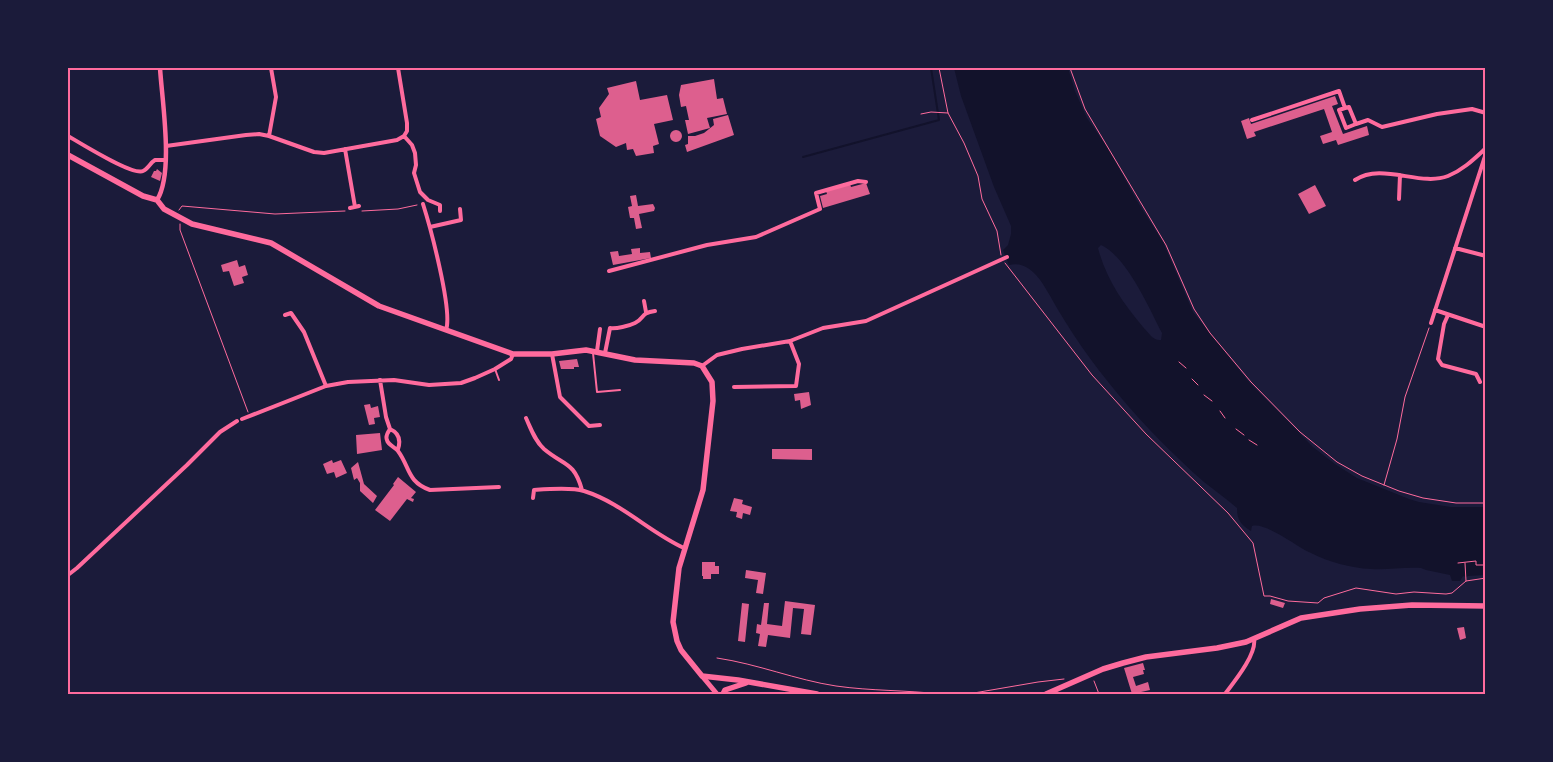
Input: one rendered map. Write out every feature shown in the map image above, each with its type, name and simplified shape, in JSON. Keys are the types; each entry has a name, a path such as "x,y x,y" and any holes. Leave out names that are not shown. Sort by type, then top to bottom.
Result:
{"main road":[{"path":"68,155 143,196 157,200 162,208 199,227 277,245 373,303 513,354 552,354 582,350 635,360 694,363 702,366 712,382 713,401 703,490 684,548 677,581 674,626 681,650 717,694"},
{"path":"1046,694 1103,669 1138,659 1217,648 1254,639 1297,619 1311,616 1412,605 1486,606"},
{"path":"702,676 817,694"},
{"path":"723,694 725,690 750,682"}],"street":[{"path":"157,200 164,186 166,160 160,68"},
{"path":"269,136 276,97 271,68"},
{"path":"166,146 246,135 269,136 314,152 397,140 404,136 407,131 398,68"},
{"path":"1252,120 1339,91 1345,108"},
{"path":"1356,124 1349,107 1339,110 1346,128 1368,120 1382,127 1437,114 1472,109 1486,113"},
{"path":"68,136 124,167 137,172 143,171 152,162 166,160"},
{"path":"404,136 412,145 415,153 416,165 414,173 420,192 423,196 440,205 440,211"},
{"path":"1355,180 1363,175 1375,173 1416,177 1446,177 1463,168 1486,148"},
{"path":"345,149 357,208 349,210"},
{"path":"1431,322 1486,153"},
{"path":"1399,199 1400,175"},
{"path":"609,271 707,245 756,237 820,209 816,193 858,181 866,182"},
{"path":"423,204 430,227 448,322 446,330"},
{"path":"430,227 462,220 460,209"},
{"path":"1455,248 1486,256"},
{"path":"702,366 717,355 790,341 823,328 866,320 1005,258"},
{"path":"644,301 646,312"},
{"path":"1435,310 1486,327"},
{"path":"605,353 610,328 615,329 635,323 646,312 655,311"},
{"path":"285,315 292,313 304,332 326,386"},
{"path":"1448,315 1444,324 1438,359 1442,365 1476,374 1480,382"},
{"path":"595,351 600,330"},
{"path":"734,387 796,386 799,364 790,341"},
{"path":"68,575 188,465 220,432 239,420 326,386 348,382 394,380 429,385 447,385 475,378 495,369 511,359 513,354"},
{"path":"552,354 561,398 589,426 600,425"},
{"path":"380,380 386,417 390,429 399,436 398,449"},
{"path":"526,418 536,439 544,449 571,466 579,478 582,490"},
{"path":"390,429 386,440 398,449 408,473 421,487 430,490 499,487"},
{"path":"532,484 534,490 533,498"},
{"path":"534,490 582,490 618,507 668,540 684,548"},
{"path":"1225,694 1251,655 1254,639"}],"lane":[{"path":"595,351 597,392 620,390"},
{"path":"495,369 499,380"}],"path":[{"path":"939,68 948,113 964,143 978,176 982,199 997,231 999,248 1005,258 1098,382 1146,434 1228,513 1252,542 1264,596 1288,601 1318,603 1321,599 1356,588 1396,594 1414,592 1446,594 1452,593 1466,581 1486,578"},
{"path":"1070,68 1085,110 1166,245 1194,309 1210,333 1251,382 1300,432 1336,462 1362,476 1423,498 1456,503 1486,503"},
{"path":"922,114 931,112 948,113"},
{"path":"357,208 398,209 423,204"},
{"path":"250,417 180,230 178,216 182,206 275,214 349,210"},
{"path":"1384,485 1397,439 1405,397 1431,322"},
{"path":"1179,362 1186,368"},
{"path":"1192,379 1198,385"},
{"path":"1204,395 1212,401"},
{"path":"1220,411 1225,418"},
{"path":"1236,429 1244,435"},
{"path":"1249,440 1257,445"},
{"path":"1458,562 1476,561 1476,565 1486,565"},
{"path":"1465,562 1466,581"},
{"path":"717,658 752,664 798,678 835,686 940,694"},
{"path":"1090,675 1099,694"},
{"path":"968,694 1070,678"}],"shaded area":[{"path":"954,68 1068,68 1075,91 1087,118 1109,150 1137,201 1163,242 1193,312 1249,382 1313,447 1357,478 1419,502 1451,507 1485,507 1485,575 1463,576 1460,581 1452,581 1450,575 1421,568 1377,569 1348,566 1332,562 1305,550 1273,531 1252,526 1251,531 1245,527 1240,522 1237,508 1182,462 1139,418 1099,371 1034,272 1023,265 1009,265 1003,250 1008,245 1011,226 994,187 961,96","holes":["1101,245 1120,260 1144,297 1162,333 1161,340 1153,338 1149,334 1129,309 1110,280 1098,248"]}],"building":[{"path":"714,79 717,99 723,98 727,114 707,118 710,128 688,134 685,120 689,120 686,106 681,107 679,95 681,85"},
{"path":"636,81 640,100 667,95 673,120 654,124 659,144 653,146 654,153 636,156 633,149 627,150 626,143 616,147 600,136 596,119 601,117 599,108 609,94 607,88"},
{"path":"1335,96 1338,104 1332,106 1343,134 1367,126 1369,135 1338,145 1336,140 1323,144 1320,136 1332,132 1324,109 1254,132 1256,136 1247,139 1241,121 1249,118 1251,124"},
{"path":"728,115 734,135 687,152 685,145 688,144 688,136 704,133 714,125 713,119"},
{"path":"674,130 678,130 682,136 678,142 674,142 670,138 670,134"},
{"path":"157,169 162,173 160,181 151,177"},
{"path":"866,183 870,194 823,208 820,196 827,194 826,191 850,184 851,187"},
{"path":"1315,185 1326,206 1309,214 1298,194"},
{"path":"636,195 638,206 653,204 655,208 654,211 639,214 642,228 636,229 634,218 630,218 628,207 632,206 630,196"},
{"path":"640,248 640,253 650,252 651,258 613,265 610,252 618,251 619,256 632,254 631,249"},
{"path":"237,260 239,267 245,265 248,275 242,277 244,283 234,286 229,271 223,272 221,265"},
{"path":"577,359 579,367 561,369 559,361"},
{"path":"809,392 811,405 801,409 800,400 795,401 794,394"},
{"path":"370,404 371,408 378,406 380,417 374,418 375,424 369,425 364,405"},
{"path":"380,433 382,450 357,454 356,435"},
{"path":"772,449 812,449 812,460 772,459"},
{"path":"332,460 333,463 341,460 347,473 336,478 334,472 327,474 323,464"},
{"path":"358,462 364,484 377,496 373,503 360,491 360,483 357,478 354,480 351,468"},
{"path":"398,477 416,492 411,498 414,499 413,502 407,499 390,521 375,510"},
{"path":"734,498 743,500 742,504 752,507 750,515 743,513 742,519 736,517 737,512 730,511"},
{"path":"702,562 715,562 715,566 719,566 719,574 711,574 711,579 703,579"},
{"path":"746,570 766,573 763,594 756,593 758,580 745,578"},
{"path":"1271,599 1285,603 1283,608 1270,604"},
{"path":"785,601 815,605 811,635 801,634 804,609 793,608 790,638 768,635 766,647 758,646 760,634 756,633 757,624 761,625 764,603 769,603 767,624 782,626"},
{"path":"742,603 749,604 745,642 738,641"},
{"path":"1464,627 1466,638 1460,640 1457,628"},
{"path":"1143,663 1144,674 1133,677 1136,686 1148,682 1150,690 1132,694 1124,668"}],"waterway":[{"path":"803,157 939,120 931,68"}]}
